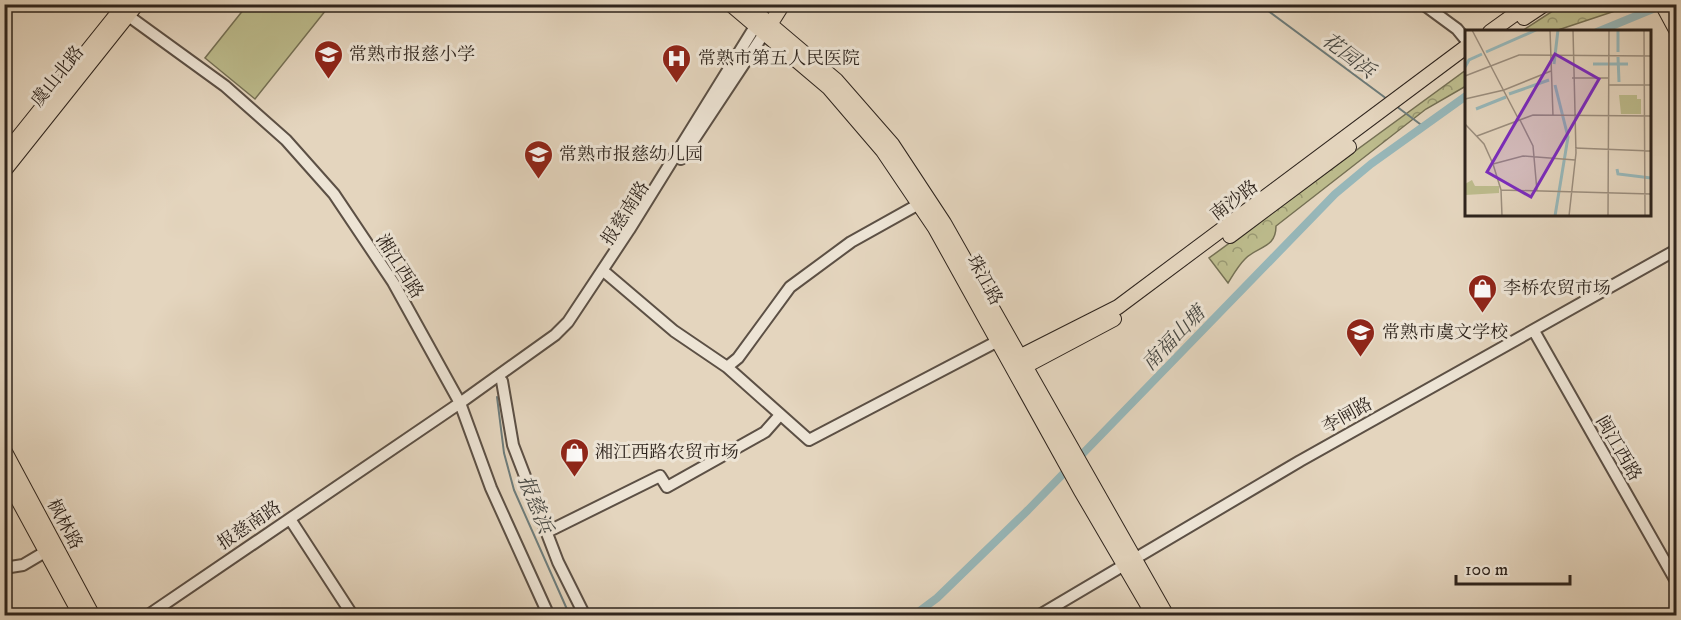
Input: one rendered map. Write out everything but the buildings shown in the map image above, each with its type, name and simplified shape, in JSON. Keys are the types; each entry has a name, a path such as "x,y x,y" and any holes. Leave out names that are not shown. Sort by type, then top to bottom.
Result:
{"main road":[{"name":"珠江路","path":"730,4 764,25 836,80 892,144 944,223 1086,488 1130,561 1167,615"},
{"name":"珠江路","path":"746,4 764,25 829,88 883,151 918,204 998,341 1018,364"},
{"name":"报慈南路","path":"764,25 770,4"},
{"name":"报慈南路","path":"764,25 783,4"},
{"path":"1493,30 1530,4"},
{"path":"1508,30 1545,4"},
{"path":"1662,4 1677,30"},
{"name":"虞山北路","path":"4,155 125,8"},
{"name":"虞山北路","path":"4,171 125,8"},
{"name":"南沙路","path":"1018,364 1117,317 1283,198 1465,49"},
{"name":"南沙路","path":"1395,106 1465,59"},
{"name":"枫林路","path":"4,450 81,615"},
{"name":"枫林路","path":"4,474 93,615"},
{"name":"珠江路","path":"1130,561 1154,615"}],"street":[{"path":"1423,4 1465,38"},
{"name":"湘江西路","path":"125,8 225,86 286,140 334,194 393,282 460,403 491,488 549,615"},
{"name":"报慈南路","path":"460,403 502,381 543,353 568,331 607,274 764,25"},
{"name":"报慈南路","path":"147,615 539,349 568,322 764,25"},
{"path":"727,367 738,358 790,287 822,261 851,242 918,204"},
{"name":"李闸路","path":"1038,615 1300,461 1677,250"},
{"path":"607,274 674,331 727,367 809,440 998,341"},
{"name":"闽江西路","path":"1534,331 1677,581"},
{"path":"502,381 513,445 547,532 585,615"},
{"path":"547,532 660,476 667,487 765,432 780,415"},
{"path":"290,519 353,615"},
{"path":"4,568 23,565 51,549"}],"green space":[{"path":"248,4 330,5 255,99 205,58"},
{"path":"1562,4 1633,5 1558,30 1524,30"},
{"path":"1465,71 1465,87 1426,109 1276,226 1273,239 1245,259 1228,283 1209,258"}],"waterway":[{"name":"花园浜","path":"1259,4 1387,99"},
{"name":"南福山塘","path":"1602,30 1665,4"},
{"name":"南福山塘","path":"913,616 937,598 1028,510 1335,194 1371,164 1465,97"},
{"name":"花园浜","path":"1396,106 1424,127"},
{"name":"报慈浜","path":"497,397 504,453 514,490 570,616"}],"place":[{"name":"常熟市报慈小学","path":"328,80"},
{"name":"常熟市第五人民医院","path":"677,84"},
{"name":"常熟市报慈幼儿园","path":"538,180"},
{"name":"李桥农贸市场","path":"1482,314"},
{"name":"常熟市虞文学校","path":"1361,358"},
{"name":"湘江西路农贸市场","path":"574,478"}]}
